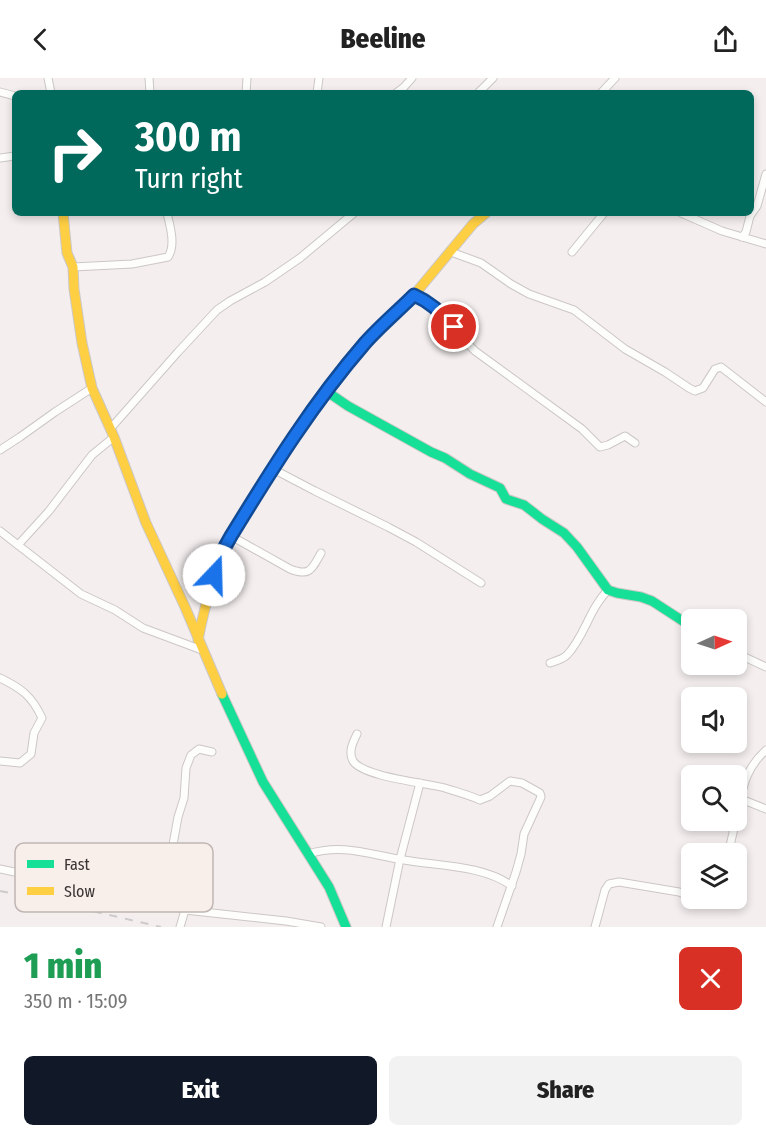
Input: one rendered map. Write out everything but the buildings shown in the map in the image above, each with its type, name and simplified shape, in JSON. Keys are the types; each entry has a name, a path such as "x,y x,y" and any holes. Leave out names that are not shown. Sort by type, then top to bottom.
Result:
{"street":[{"path":"400,90 412,78"},
{"path":"481,90 493,78"},
{"path":"754,210 766,174"},
{"path":"63,216 67,253 73,267 80,332 92,388 112,433 146,523 242,739 263,782 329,887 346,927"},
{"path":"73,267 132,264 168,257 171,252 171,236 168,216"},
{"path":"18,545 49,511 92,455 184,345 218,310 300,258 348,216"},
{"path":"198,640 207,597 221,554 301,426 367,341 414,295 473,224 482,216"},
{"path":"572,252 602,216"},
{"path":"688,216 722,231 766,244"},
{"path":"742,237 746,232 750,216"},
{"path":"451,252 481,263 529,294 574,310 625,349 695,391 701,390 715,369 721,368 766,402"},
{"path":"414,295 426,301 445,317 475,351 582,429 600,447 625,436 635,442"},
{"path":"0,450 92,388"},
{"path":"326,391 393,432 500,488 506,499 524,505 564,533 608,590 646,598 681,619"},
{"path":"273,469 315,492 388,526 481,583"},
{"path":"0,531 81,594 115,610 143,628 202,650"},
{"path":"231,536 299,573 310,571 321,552"},
{"path":"550,663 566,656 596,605 608,590"},
{"path":"747,658 766,667"},
{"path":"0,678 14,685 34,702 42,718 34,734 31,754 20,763 0,760"},
{"path":"357,734 353,743 352,760 357,765 389,777 443,788 480,800 490,796 510,781 522,783 540,793 541,797 521,841 521,854 497,927"},
{"path":"173,843 184,798 186,768 191,755 199,749 212,752"},
{"path":"747,775 755,760 766,750"},
{"path":"387,927 400,860 420,783"},
{"path":"747,801 766,809"},
{"path":"308,854 347,849 365,851 400,860 477,871 506,881 512,886"},
{"path":"0,869 15,872"},
{"path":"595,927 609,884 619,882 681,893"},
{"path":"180,927 184,912"},
{"path":"203,912 321,927"}],"railway":[{"path":"0,891 15,894"},
{"path":"96,912 161,927"}],"traffic: fast":[{"path":"326,391 348,406 445,458 470,474 500,488 506,499 524,505 564,533 608,590 652,601 681,620"},
{"path":"222,694 263,782 329,887 346,927"}],"traffic: slow":[{"path":"63,216 67,253 73,267 82,343 92,388 114,437 146,523 222,694"},
{"path":"198,640 211,587 225,548 301,425 367,341 414,295 473,224 482,216"}],"route":[{"path":"214,575 221,554 263,484 301,426 367,341 414,295 426,301 454,327"}]}
